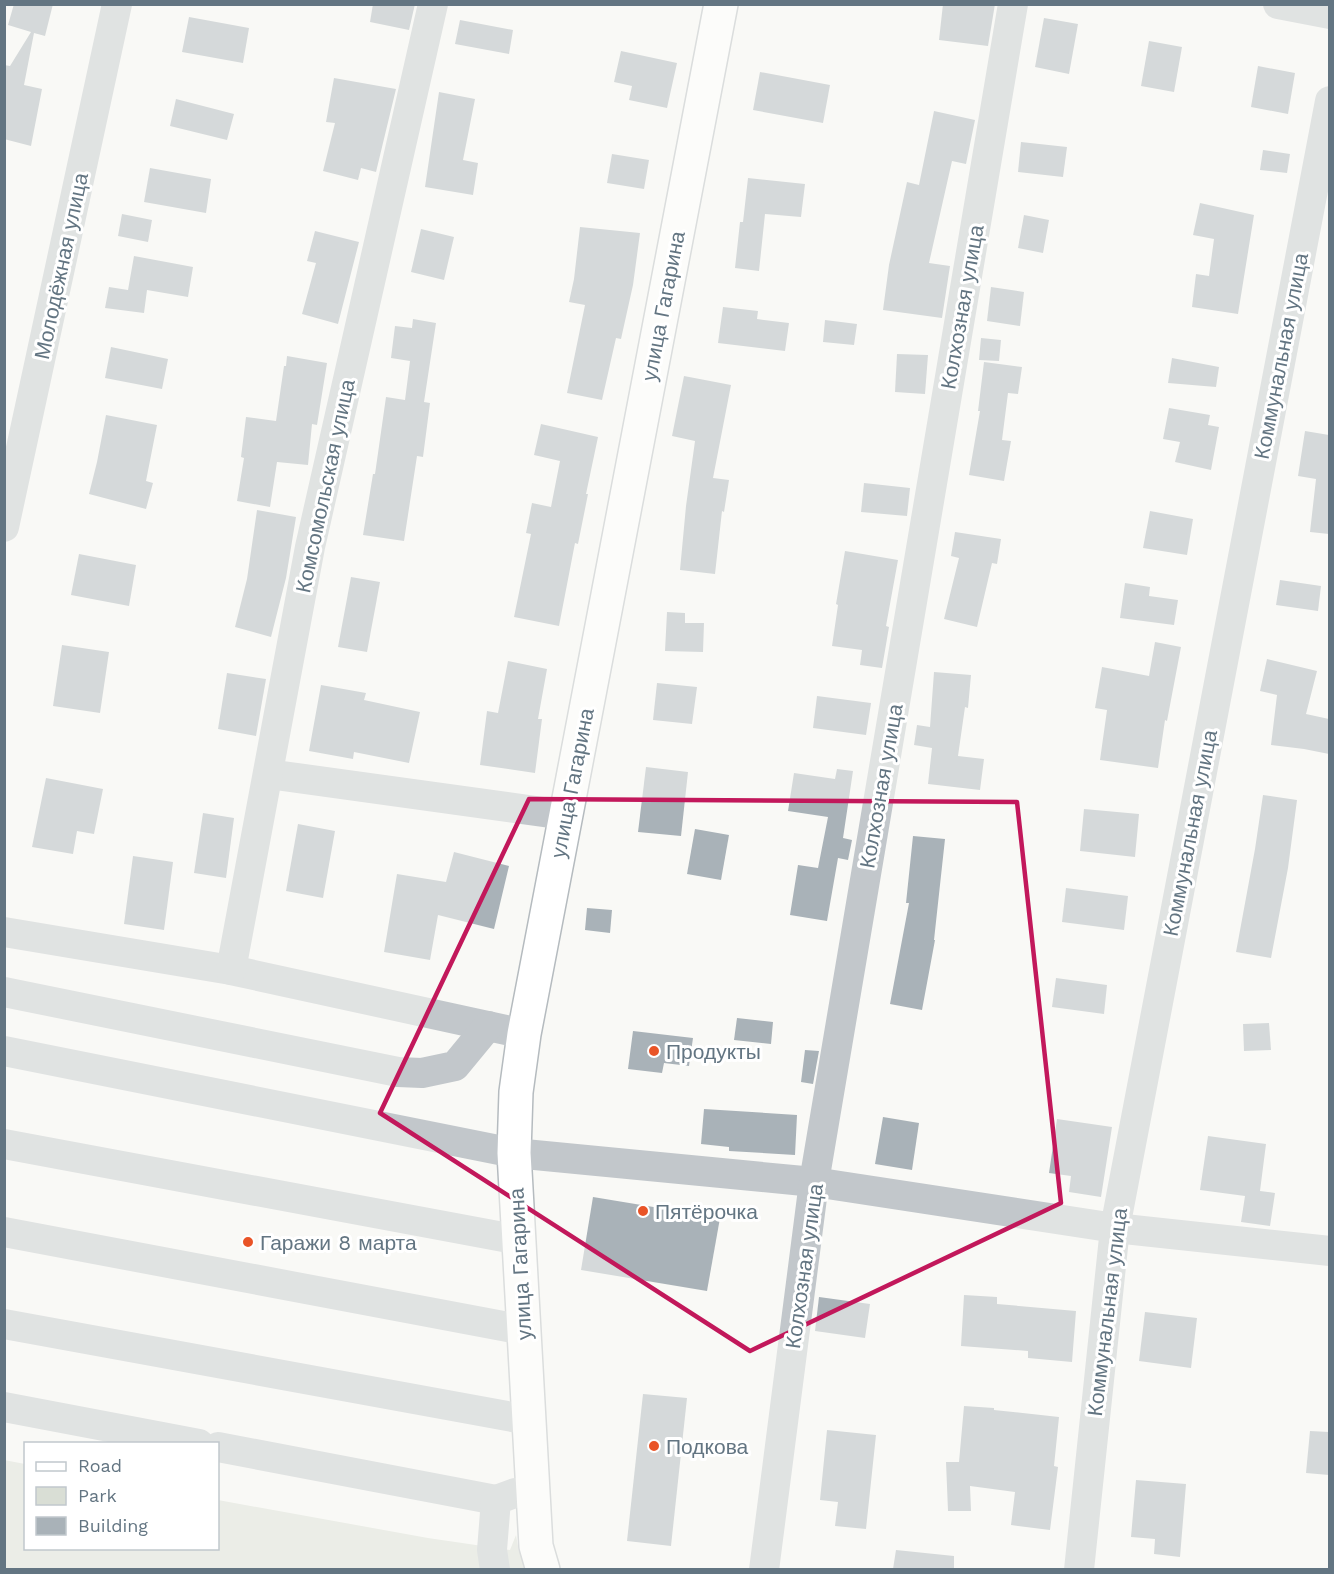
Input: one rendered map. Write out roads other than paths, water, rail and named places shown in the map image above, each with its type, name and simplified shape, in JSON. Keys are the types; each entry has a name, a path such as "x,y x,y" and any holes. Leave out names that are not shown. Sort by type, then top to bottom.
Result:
{"main road":[{"name":"улица Гагарина","path":"543,1569 536,1546 514,1153 516,1092 524,1034 565,816 721,4"}],"street":[{"name":"Молодёжная улица","path":"4,527 117,4"},
{"name":"Комсомольская улица","path":"231,970 310,547 433,4"},
{"name":"Колхозная улица","path":"764,1569 814,1182 1013,4"},
{"path":"1278,4 1329,14"},
{"name":"Коммунальная улица","path":"1079,1569 1115,1228 1329,101"},
{"path":"268,774 565,816"},
{"path":"4,932 231,970 524,1034"},
{"path":"4,992 399,1072 422,1073 455,1066 488,1026"},
{"path":"4,1052 514,1153 814,1182 1115,1228 1329,1251"},
{"path":"4,1144 519,1240"},
{"path":"4,1232 524,1330"},
{"path":"4,1324 529,1420"},
{"path":"4,1407 194,1442"},
{"path":"219,1447 496,1500 533,1486"},
{"path":"495,1569 492,1550 496,1500"}],"place":[{"name":"Продукты","path":"654,1051"},
{"name":"Пятёрочка","path":"643,1211"},
{"name":"Гаражи 8 марта","path":"248,1242"},
{"name":"Подкова","path":"654,1446"}]}
